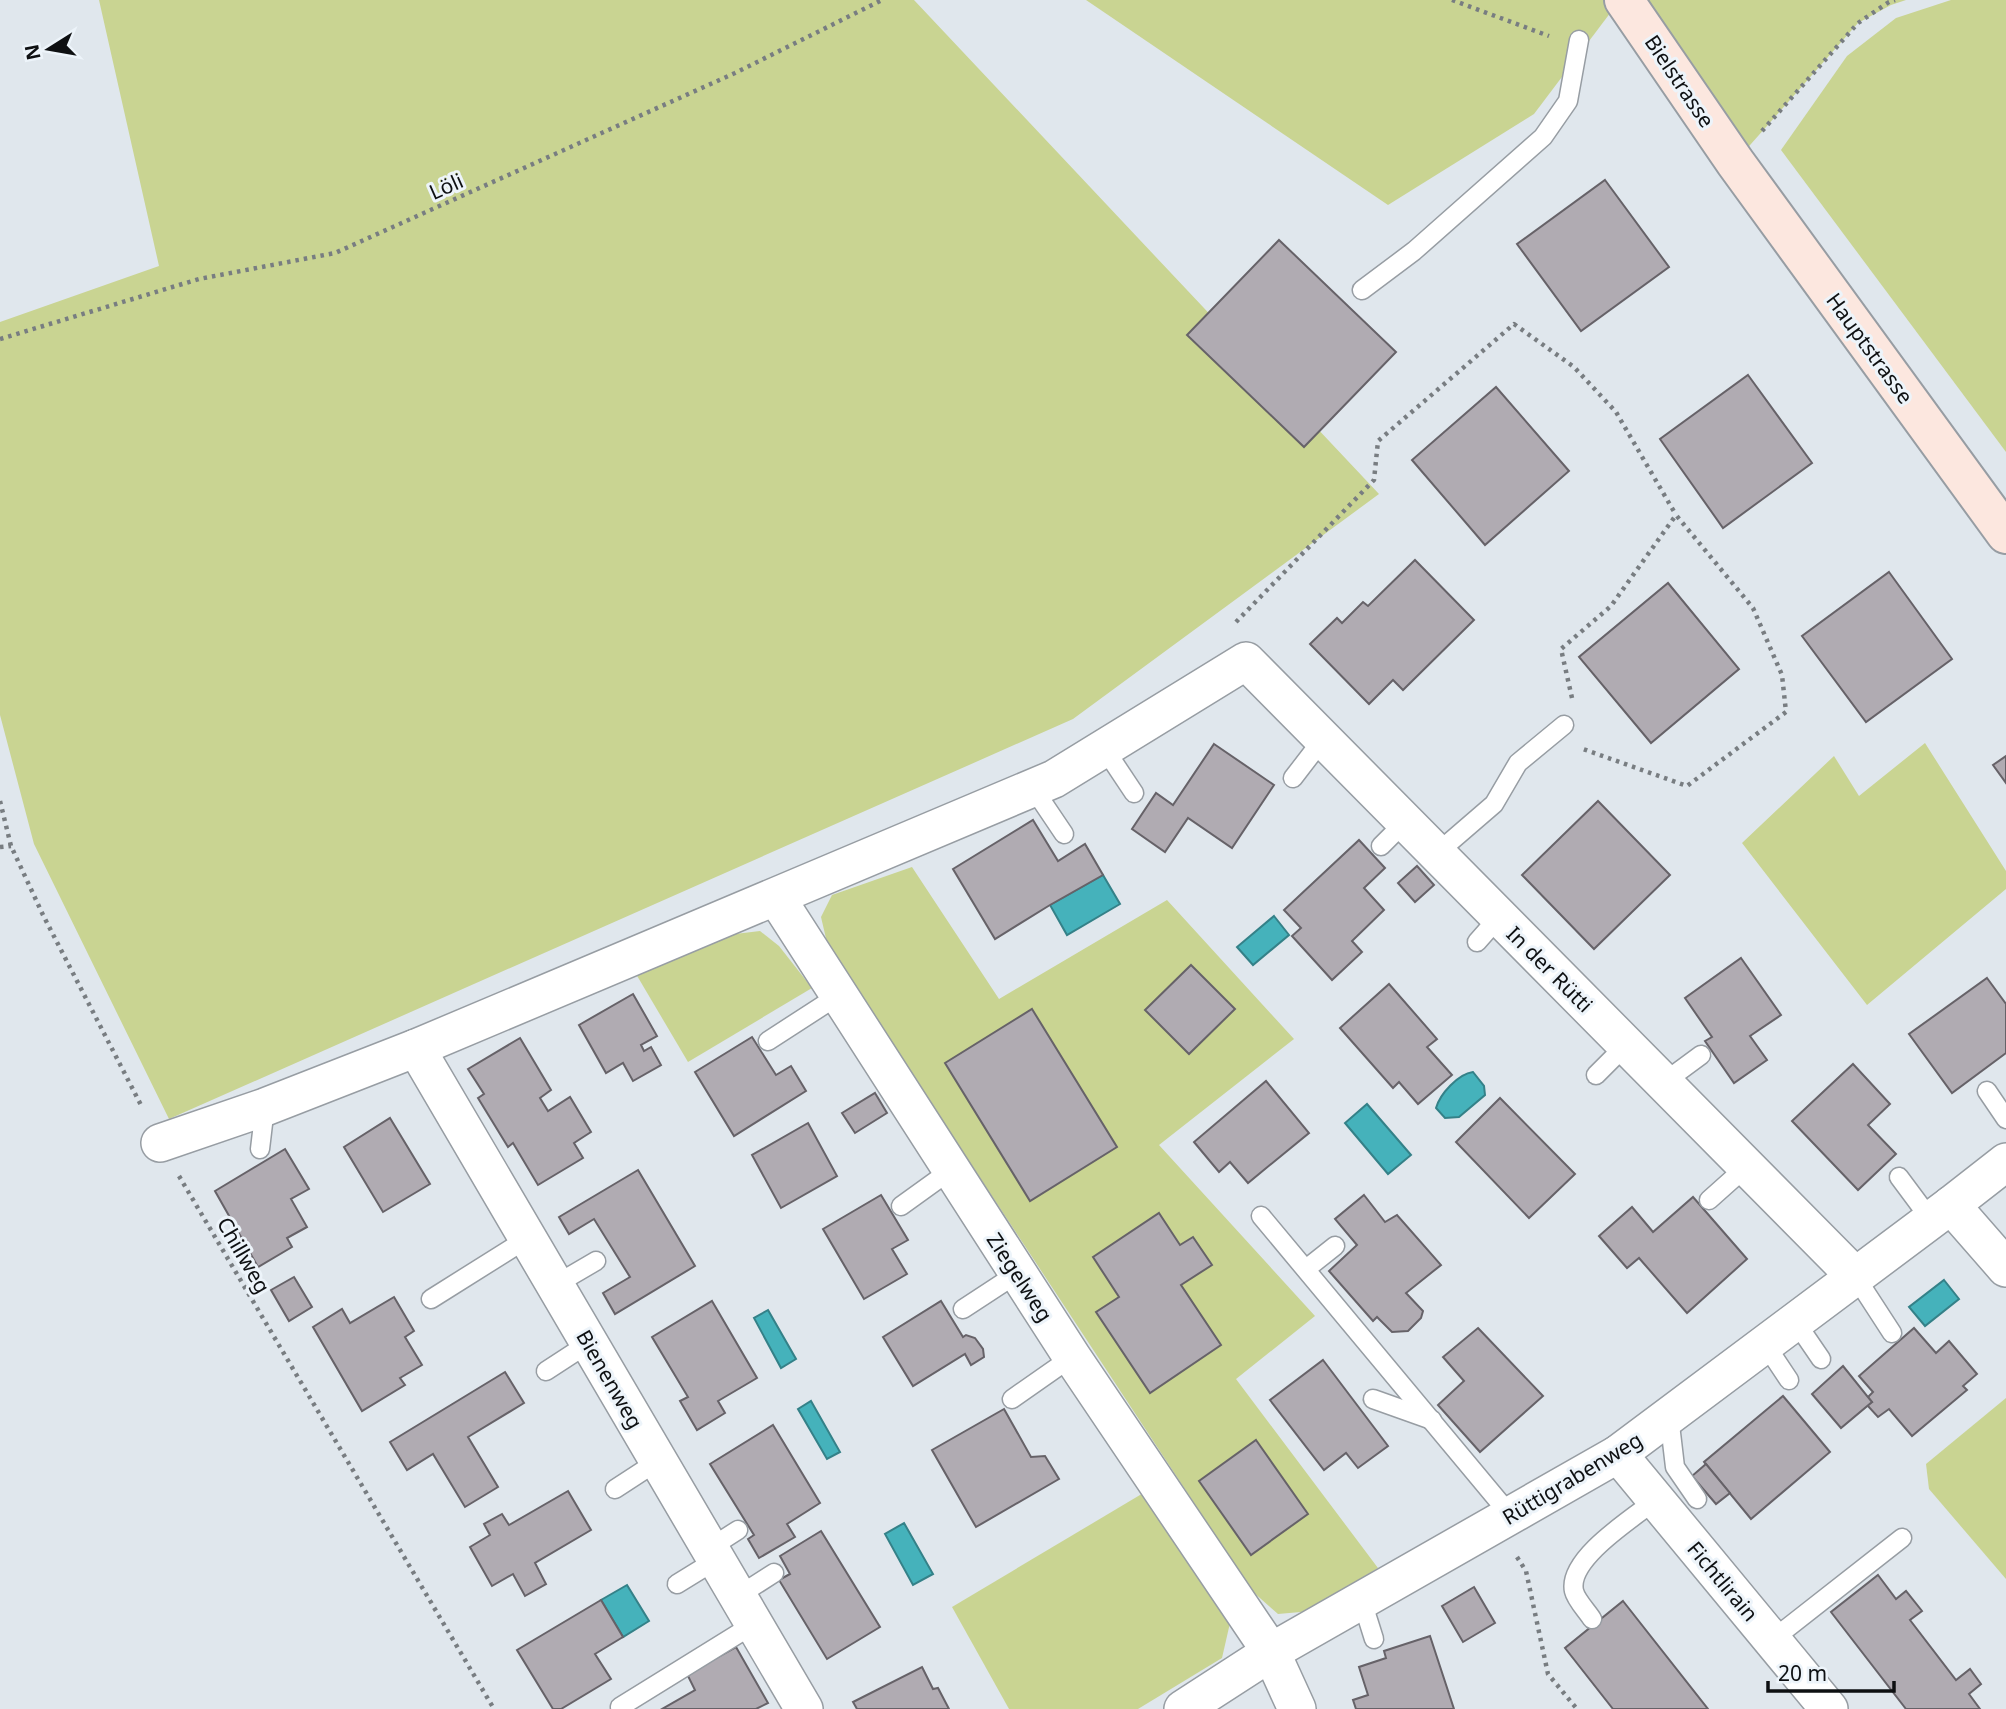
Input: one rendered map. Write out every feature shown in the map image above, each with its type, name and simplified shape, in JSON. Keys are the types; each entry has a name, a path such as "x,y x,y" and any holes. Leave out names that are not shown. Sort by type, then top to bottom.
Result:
{"main road":[{"name":"Bielstrasse","path":"1624,0 1735,162"},
{"name":"Hauptstrasse","path":"1735,162 2006,534"}],"street":[{"name":"In der Rütti","path":"1246,661 1323,739 1393,834 1436,853 1488,930 1626,1045 1855,1276"},
{"path":"160,1143 265,1107 416,1048 1054,779 1246,661"},
{"name":"Ziegelweg","path":"776,897 1072,1357 1271,1652 1297,1709"},
{"name":"Bienenweg","path":"416,1048 658,1461 721,1546 746,1610 804,1709"},
{"name":"Rüttigrabenweg","path":"1183,1709 1271,1652 1618,1454 2006,1162"},
{"path":"1941,1213 2006,1268"},
{"name":"Fichtlirain","path":"1618,1454 1829,1709"}],"lane":[{"path":"1363,290 1414,251 1543,137 1568,101 1578,40"},
{"path":"1436,853 1494,804 1518,763 1564,725"},
{"path":"1293,778 1323,739"},
{"path":"1104,748 1134,793"},
{"path":"1033,788 1063,834"},
{"path":"768,1041 839,995"},
{"path":"1596,1074 1626,1045"},
{"path":"1663,1083 1701,1055"},
{"path":"1987,1091 2006,1119"},
{"path":"260,1149 265,1107"},
{"path":"1709,1200 1746,1167"},
{"path":"901,1206 951,1170"},
{"path":"1899,1177 1941,1213"},
{"path":"1261,1216 1432,1420 1504,1519"},
{"path":"431,1299 528,1238"},
{"path":"1306,1269 1335,1246"},
{"path":"555,1285 596,1261"},
{"path":"963,1309 1017,1273"},
{"path":"1855,1276 1892,1333"},
{"path":"1795,1321 1821,1359"},
{"path":"545,1371 589,1343"},
{"path":"1765,1344 1789,1380"},
{"path":"1012,1399 1072,1357"},
{"path":"1373,1399 1432,1420"},
{"path":"1669,1416 1675,1467 1697,1499"},
{"path":"615,1489 658,1461"},
{"path":"1592,1619 1574,1592 1575,1573 1588,1553 1656,1500"},
{"path":"1772,1640 1902,1538"},
{"path":"677,1584 721,1546"},
{"path":"620,1707 746,1610 774,1573"},
{"path":"1362,1601 1374,1639"}],"path":[{"name":"Löli","path":"0,339 199,279 335,253 735,73 882,0"},
{"path":"1735,162 1858,23 1895,0"},
{"path":"1246,661 1223,635 1374,480 1378,441 1514,324 1574,367 1616,412 1676,515 1753,608 1782,675 1786,712 1687,786 1583,749 1573,756"},
{"path":"1572,699 1561,649 1611,606 1676,515"},
{"name":"Chillweg","path":"0,801 11,846 43,915 160,1143 494,1709"},
{"path":"0,847 11,846"},
{"path":"1504,1519 1525,1571 1548,1674 1577,1709"}],"green space":[{"path":"99,0 914,0 1379,494 1073,719 169,1119 34,844 0,715 0,322 159,266"},
{"path":"1086,0 1620,0 1534,114 1388,205"},
{"path":"1624,0 1906,0 1858,23 1735,162"},
{"path":"1951,0 2006,0 2006,452 1781,150 1847,56 1896,18"},
{"path":"1925,743 2006,871 2006,889 1867,1005 1742,843 1834,756 1859,796"},
{"path":"912,867 999,999 1167,900 1294,1039 1159,1145 1315,1316 1236,1379 1378,1568 1312,1611 1278,1614 1252,1591 828,947 821,917 832,895"},
{"path":"760,931 779,946 812,988 688,1062 636,974 735,934"},
{"path":"2006,1398 2006,1579 1929,1489 1926,1464"},
{"path":"1145,1492 1230,1623 1222,1658 1138,1709 1009,1709 952,1607"}],"water":[{"path":"1103,875 1120,904 1067,935 1050,905"},
{"path":"1274,916 1289,935 1253,965 1237,947"},
{"path":"1473,1072 1484,1086 1485,1095 1459,1117 1445,1118 1436,1108 1441,1097 1456,1081"},
{"path":"1367,1104 1411,1155 1388,1174 1345,1123"},
{"path":"1944,1280 1959,1299 1925,1326 1909,1307"},
{"path":"768,1310 796,1359 781,1368 754,1318"},
{"path":"811,1401 840,1452 827,1459 798,1409"},
{"path":"904,1523 933,1574 913,1585 885,1534"},
{"path":"627,1585 649,1621 623,1637 601,1600"}],"building":[{"path":"1605,180 1669,267 1581,331 1517,244"},
{"path":"1279,240 1396,352 1304,447 1187,335"},
{"path":"1748,375 1812,463 1723,528 1660,439"},
{"path":"1496,387 1569,471 1485,545 1412,460"},
{"path":"1415,560 1474,620 1403,690 1393,680 1369,704 1310,644 1337,618 1342,623 1363,602 1368,606"},
{"path":"1889,572 1952,659 1866,722 1802,636"},
{"path":"1668,583 1739,669 1651,743 1579,657"},
{"path":"1214,744 1274,785 1232,848 1188,818 1165,852 1132,829 1156,793 1173,805"},
{"path":"2006,756 2006,783 1993,765"},
{"path":"1598,801 1670,875 1594,949 1522,875"},
{"path":"1033,820 1058,861 1085,844 1103,875 995,939 953,869"},
{"path":"1359,840 1385,868 1364,888 1384,910 1352,941 1362,952 1332,980 1292,936 1301,928 1284,910"},
{"path":"1417,866 1434,885 1415,902 1398,883"},
{"path":"1741,958 1781,1015 1750,1036 1767,1060 1734,1083 1705,1041 1712,1037 1685,998"},
{"path":"1191,965 1235,1009 1189,1054 1145,1010"},
{"path":"1987,978 2006,1004 2006,1053 1952,1093 1909,1034"},
{"path":"1389,984 1437,1039 1427,1047 1452,1075 1418,1104 1399,1082 1393,1088 1340,1028"},
{"path":"633,994 657,1036 641,1045 644,1051 651,1047 661,1065 633,1081 623,1063 606,1073 579,1025"},
{"path":"1032,1009 1117,1147 1030,1201 945,1063"},
{"path":"752,1037 776,1075 791,1066 806,1091 734,1136 695,1072"},
{"path":"520,1038 551,1090 540,1098 548,1111 570,1097 591,1132 574,1143 583,1158 538,1185 513,1143 508,1147 478,1098 484,1094 468,1069"},
{"path":"1853,1064 1890,1104 1868,1125 1896,1154 1858,1190 1792,1121"},
{"path":"1266,1081 1309,1133 1248,1183 1230,1162 1219,1172 1194,1142"},
{"path":"875,1093 887,1113 855,1133 842,1113"},
{"path":"1500,1098 1575,1174 1529,1218 1456,1142"},
{"path":"390,1118 430,1184 383,1212 344,1147"},
{"path":"808,1123 837,1176 781,1208 752,1155"},
{"path":"285,1149 309,1189 291,1199 307,1227 287,1238 292,1247 258,1267 215,1191"},
{"path":"638,1170 695,1266 615,1314 603,1293 630,1277 594,1219 569,1234 559,1217"},
{"path":"881,1195 908,1240 892,1249 907,1274 864,1299 823,1229"},
{"path":"1364,1195 1385,1222 1397,1215 1441,1265 1406,1293 1423,1311 1421,1318 1408,1331 1392,1332 1377,1317 1373,1321 1329,1271 1357,1245 1335,1219"},
{"path":"1693,1197 1747,1259 1687,1313 1639,1258 1627,1268 1599,1236 1632,1207 1653,1232"},
{"path":"1159,1213 1180,1245 1193,1237 1212,1265 1181,1285 1221,1345 1150,1393 1096,1312 1119,1297 1093,1257"},
{"path":"294,1277 312,1307 289,1321 271,1290"},
{"path":"394,1297 414,1331 405,1337 422,1365 400,1378 405,1385 362,1411 313,1327 342,1309 350,1323"},
{"path":"712,1301 757,1378 718,1401 725,1413 697,1430 680,1401 688,1397 652,1337"},
{"path":"941,1301 963,1337 966,1335 975,1338 983,1349 984,1357 971,1365 965,1354 913,1386 883,1337"},
{"path":"1478,1328 1543,1396 1480,1452 1438,1405 1464,1381 1443,1357"},
{"path":"1914,1328 1936,1353 1949,1341 1977,1374 1963,1386 1967,1390 1912,1436 1889,1409 1878,1417 1867,1405 1872,1402 1868,1397 1873,1392 1859,1376"},
{"path":"1323,1360 1388,1446 1358,1468 1346,1453 1324,1470 1270,1400"},
{"path":"1843,1366 1872,1402 1841,1428 1812,1394"},
{"path":"505,1372 524,1403 468,1437 498,1487 465,1507 433,1454 407,1470 390,1442"},
{"path":"1783,1396 1830,1452 1751,1519 1704,1462"},
{"path":"1004,1409 1031,1457 1045,1456 1059,1479 976,1527 932,1450"},
{"path":"773,1425 820,1503 787,1524 795,1537 759,1558 748,1539 754,1535 710,1464"},
{"path":"1256,1440 1308,1514 1251,1555 1199,1481"},
{"path":"1706,1464 1730,1493 1716,1504 1692,1476"},
{"path":"568,1491 591,1530 535,1563 546,1584 525,1596 513,1574 492,1586 470,1547 490,1535 484,1524 502,1514 509,1525"},
{"path":"821,1531 880,1627 827,1659 779,1580 790,1574 780,1556"},
{"path":"1878,1575 1896,1599 1906,1591 1922,1611 1910,1620 1956,1680 1970,1669 1981,1684 1969,1694 1980,1709 1906,1709 1831,1612"},
{"path":"1474,1587 1495,1623 1463,1642 1442,1606"},
{"path":"601,1600 623,1637 595,1654 611,1679 561,1709 553,1709 517,1650"},
{"path":"1623,1601 1708,1709 1613,1709 1565,1648"},
{"path":"1430,1636 1454,1709 1356,1709 1353,1700 1368,1695 1359,1667 1386,1658 1384,1651"},
{"path":"736,1647 768,1703 756,1709 662,1709 695,1690 687,1674"},
{"path":"922,1667 933,1689 938,1688 949,1709 857,1709 853,1702"}]}
